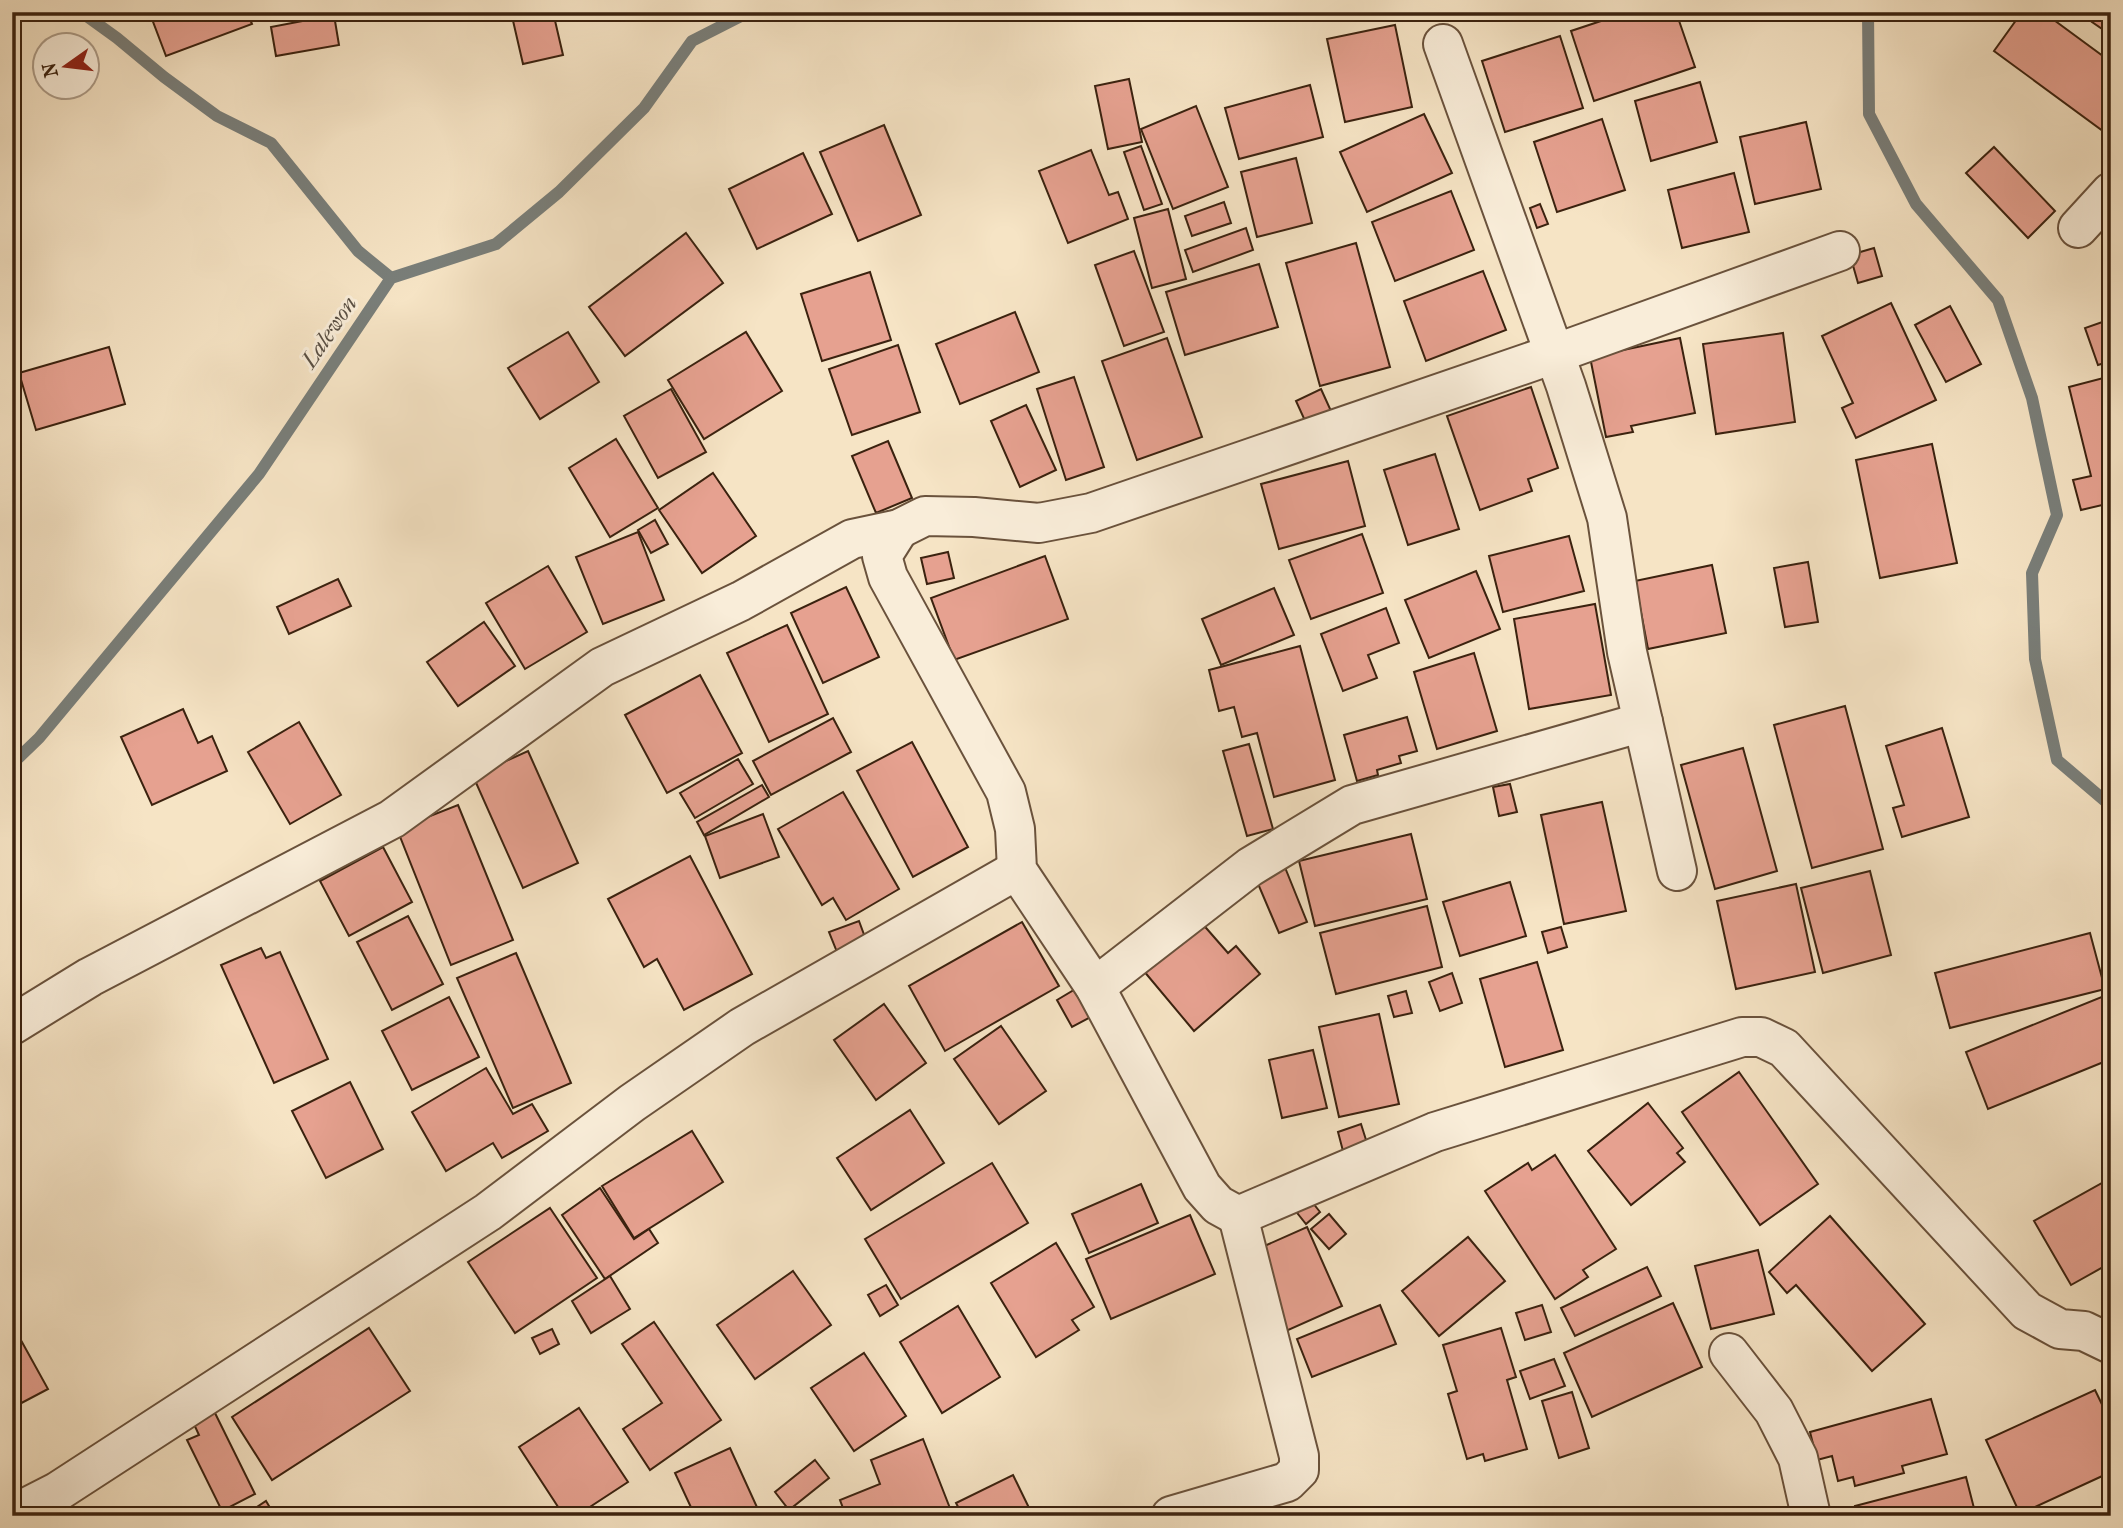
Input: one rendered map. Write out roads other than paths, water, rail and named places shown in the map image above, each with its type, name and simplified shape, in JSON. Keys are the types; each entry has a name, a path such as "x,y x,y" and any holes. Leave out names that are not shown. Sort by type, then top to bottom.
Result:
{"street":[{"path":"1443,44 1553,354 1607,517 1627,652 1676,871"},
{"path":"2078,228 2111,192"},
{"path":"12,1025 90,977 391,819 602,667 741,601 852,539 899,529 925,516 1039,523 1062,521 1553,354 1840,251"},
{"path":"899,529 882,556 888,577 1006,792 1015,829 1017,870 1095,987 1202,1187 1218,1205 1238,1216 1299,1457 1298,1470 1287,1482 1171,1516"},
{"path":"1095,987 1250,867 1352,805 1643,722"},
{"path":"12,1515 63,1504 488,1212 632,1103 742,1027 1017,870"},
{"path":"1238,1216 1435,1132 1742,1037 1761,1037 1784,1048 2027,1311 2060,1329 2084,1331 2111,1344"},
{"path":"1729,1353 1774,1411 1798,1458 1811,1516"}],"waterway":[{"path":"81,12 217,116 271,143 358,251 391,278"},
{"name":"Lalewon","path":"12,764 39,738 259,474 391,278 496,244 559,192 644,108 692,41 749,12"},
{"path":"1868,12 1869,114 1916,204 1998,300 2032,398 2057,515 2032,573 2035,659 2057,760 2111,806"}]}
